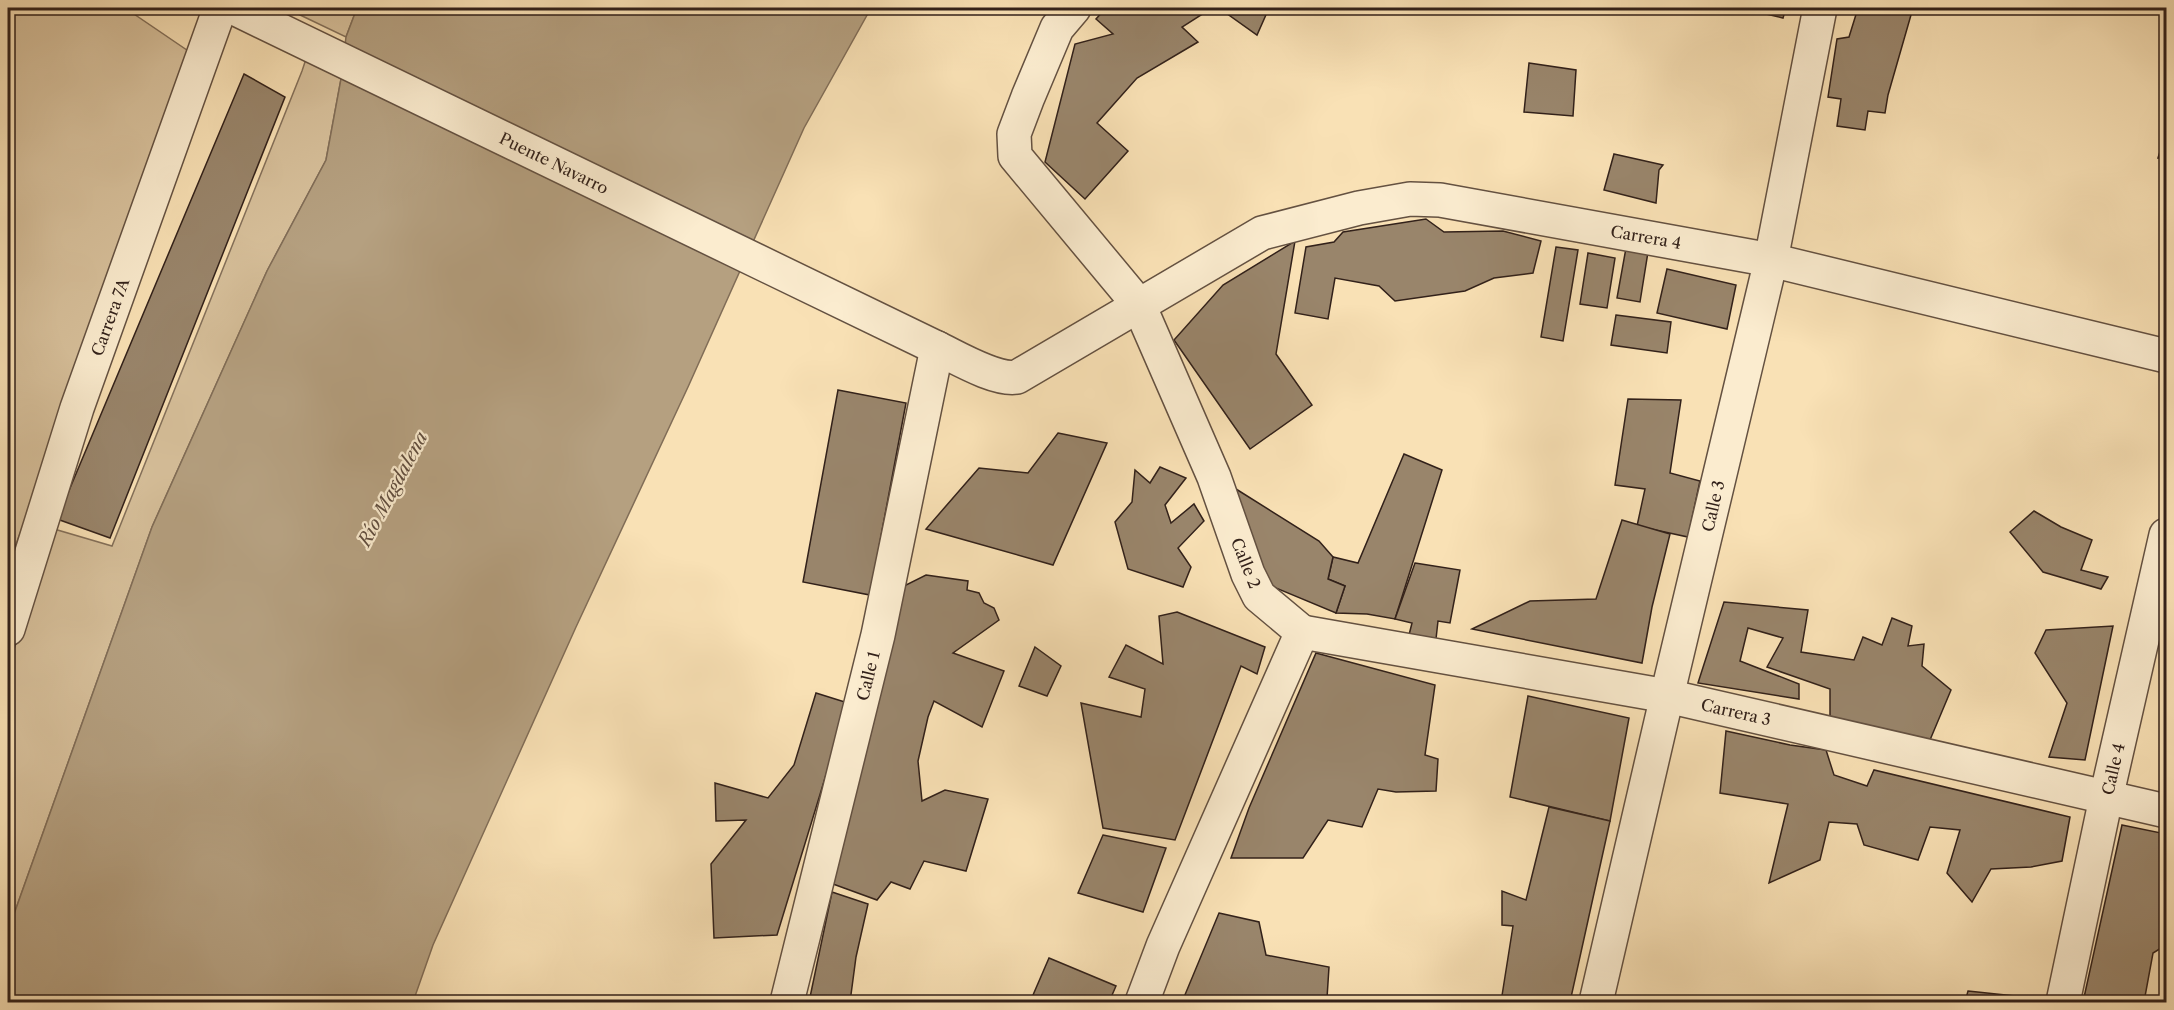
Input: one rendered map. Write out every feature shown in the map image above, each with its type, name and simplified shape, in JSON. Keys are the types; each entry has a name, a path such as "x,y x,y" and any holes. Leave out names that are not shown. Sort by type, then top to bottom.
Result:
{"street":[{"name":"Carrera 7A","path":"8,628 77,408 220,8"},
{"name":"Puente Navarro","path":"234,8 937,348"},
{"name":"Calle 2","path":"1074,8 1057,28 1014,134 1015,156 1139,305 1214,477 1248,574 1259,596 1302,633"},
{"name":"Calle 3","path":"1596,1002 1771,260 1820,8"},
{"name":"Carrera 4","path":"937,348 1000,376 1017,377 1262,233 1359,208 1410,199 1440,200 1771,260 2166,356"},
{"name":"Calle 1","path":"787,1002 878,634 937,348"},
{"name":"Calle 4","path":"2063,1002 2106,798 2166,536"},
{"name":"Carrera 3","path":"1302,633 1667,696 2166,811"},
{"path":"1142,1002 1163,946 1302,633"}],"shaded area":[{"path":"8,8 125,8 200,59 137,218 8,566"},
{"path":"299,8 357,8 346,37 298,14"},
{"path":"307,56 341,79 326,160 267,271 152,527 8,931 8,667 54,529 112,546"}],"water":[{"name":"Río Magdalena","path":"357,8 871,8 804,128 433,945 413,1002 8,1002 8,931 152,527 267,271 326,160 341,79 346,37"}],"building":[{"path":"1106,8 1212,8 1182,27 1198,42 1137,78 1097,123 1128,151 1085,199 1045,162 1075,44 1113,34 1096,19"},
{"path":"1219,8 1269,8 1257,35"},
{"path":"1740,8 1786,8 1783,18"},
{"path":"1858,8 1913,8 1885,113 1868,111 1865,130 1837,126 1841,99 1828,97 1837,39 1849,37"},
{"path":"1529,63 1576,70 1573,116 1524,112"},
{"path":"244,74 285,97 110,538 57,519"},
{"path":"2166,132 2166,158 2158,158"},
{"path":"1614,154 1663,165 1659,170 1656,203 1604,190"},
{"path":"1426,219 1444,232 1503,231 1541,241 1533,273 1494,278 1465,291 1395,301 1379,286 1335,278 1328,319 1295,313 1306,247 1334,242 1343,232"},
{"path":"1295,241 1276,354 1312,405 1250,449 1174,340 1223,285"},
{"path":"1556,247 1578,250 1563,341 1541,337"},
{"path":"1626,248 1648,252 1640,302 1617,298"},
{"path":"1588,253 1615,258 1607,308 1580,304"},
{"path":"1667,269 1736,285 1727,329 1657,313"},
{"path":"1616,315 1671,322 1667,353 1611,345"},
{"path":"838,390 906,403 870,595 803,582"},
{"path":"1628,399 1681,400 1670,473 1700,481 1688,537 1637,526 1645,489 1615,485"},
{"path":"1058,433 1107,443 1053,565 926,529 979,468 1028,473"},
{"path":"1404,454 1442,470 1395,619 1367,614 1336,613 1345,586 1328,579 1333,557 1358,563"},
{"path":"1160,467 1186,478 1165,505 1171,523 1194,504 1204,521 1178,548 1191,567 1183,587 1128,569 1115,522 1132,502 1135,470 1150,483"},
{"path":"1236,489 1319,541 1333,557 1328,579 1345,586 1336,613 1264,583"},
{"path":"2034,511 2061,527 2092,540 2081,570 2108,577 2101,589 2043,572 2010,532"},
{"path":"1622,520 1670,534 1652,607 1642,663 1472,629 1530,601 1596,599"},
{"path":"1415,563 1460,570 1450,623 1438,621 1436,639 1409,635 1412,623 1395,619"},
{"path":"926,575 968,581 967,590 979,593 984,603 994,608 999,620 953,653 1004,671 982,727 934,701 918,761 922,801 945,790 988,799 966,871 924,861 910,889 891,882 877,900 833,884 900,588"},
{"path":"1724,602 1808,610 1801,652 1854,660 1863,637 1882,645 1892,618 1912,626 1908,646 1924,644 1922,666 1951,690 1930,740 1830,720 1830,689 1767,667 1783,638 1748,628 1740,661 1799,684 1799,699 1698,683"},
{"path":"1177,612 1265,647 1257,674 1241,666 1175,840 1103,828 1081,703 1141,717 1145,689 1109,677 1126,645 1163,664 1159,616"},
{"path":"2113,626 2085,760 2049,757 2067,703 2035,653 2046,630"},
{"path":"1035,647 1061,666 1047,696 1019,686"},
{"path":"1316,653 1435,685 1425,755 1438,759 1436,791 1396,792 1378,789 1362,827 1328,820 1303,858 1231,858 1249,808"},
{"path":"816,693 848,703 777,935 714,938 711,864 746,820 716,821 715,783 768,798 794,765"},
{"path":"1528,696 1629,718 1610,821 1510,797"},
{"path":"1726,731 1790,745 1826,750 1834,775 1867,786 1874,770 2070,817 2062,861 2031,867 1991,869 1972,902 1947,873 1960,830 1930,827 1918,860 1864,845 1857,824 1829,822 1820,860 1769,883 1788,804 1720,793"},
{"path":"1549,807 1610,821 1570,1002 1501,1002 1513,926 1502,925 1502,891 1526,900"},
{"path":"2122,825 2166,834 2166,945 2153,953 2144,1002 2083,1002"},
{"path":"1103,835 1166,848 1143,912 1078,893"},
{"path":"832,892 868,904 856,957 850,1002 809,1002"},
{"path":"1219,913 1259,922 1266,955 1329,967 1327,998 1285,1002 1182,1002"},
{"path":"1049,958 1116,986 1109,1002 1030,1002"},
{"path":"1968,991 2035,998 2034,1002 1965,1002"}]}
